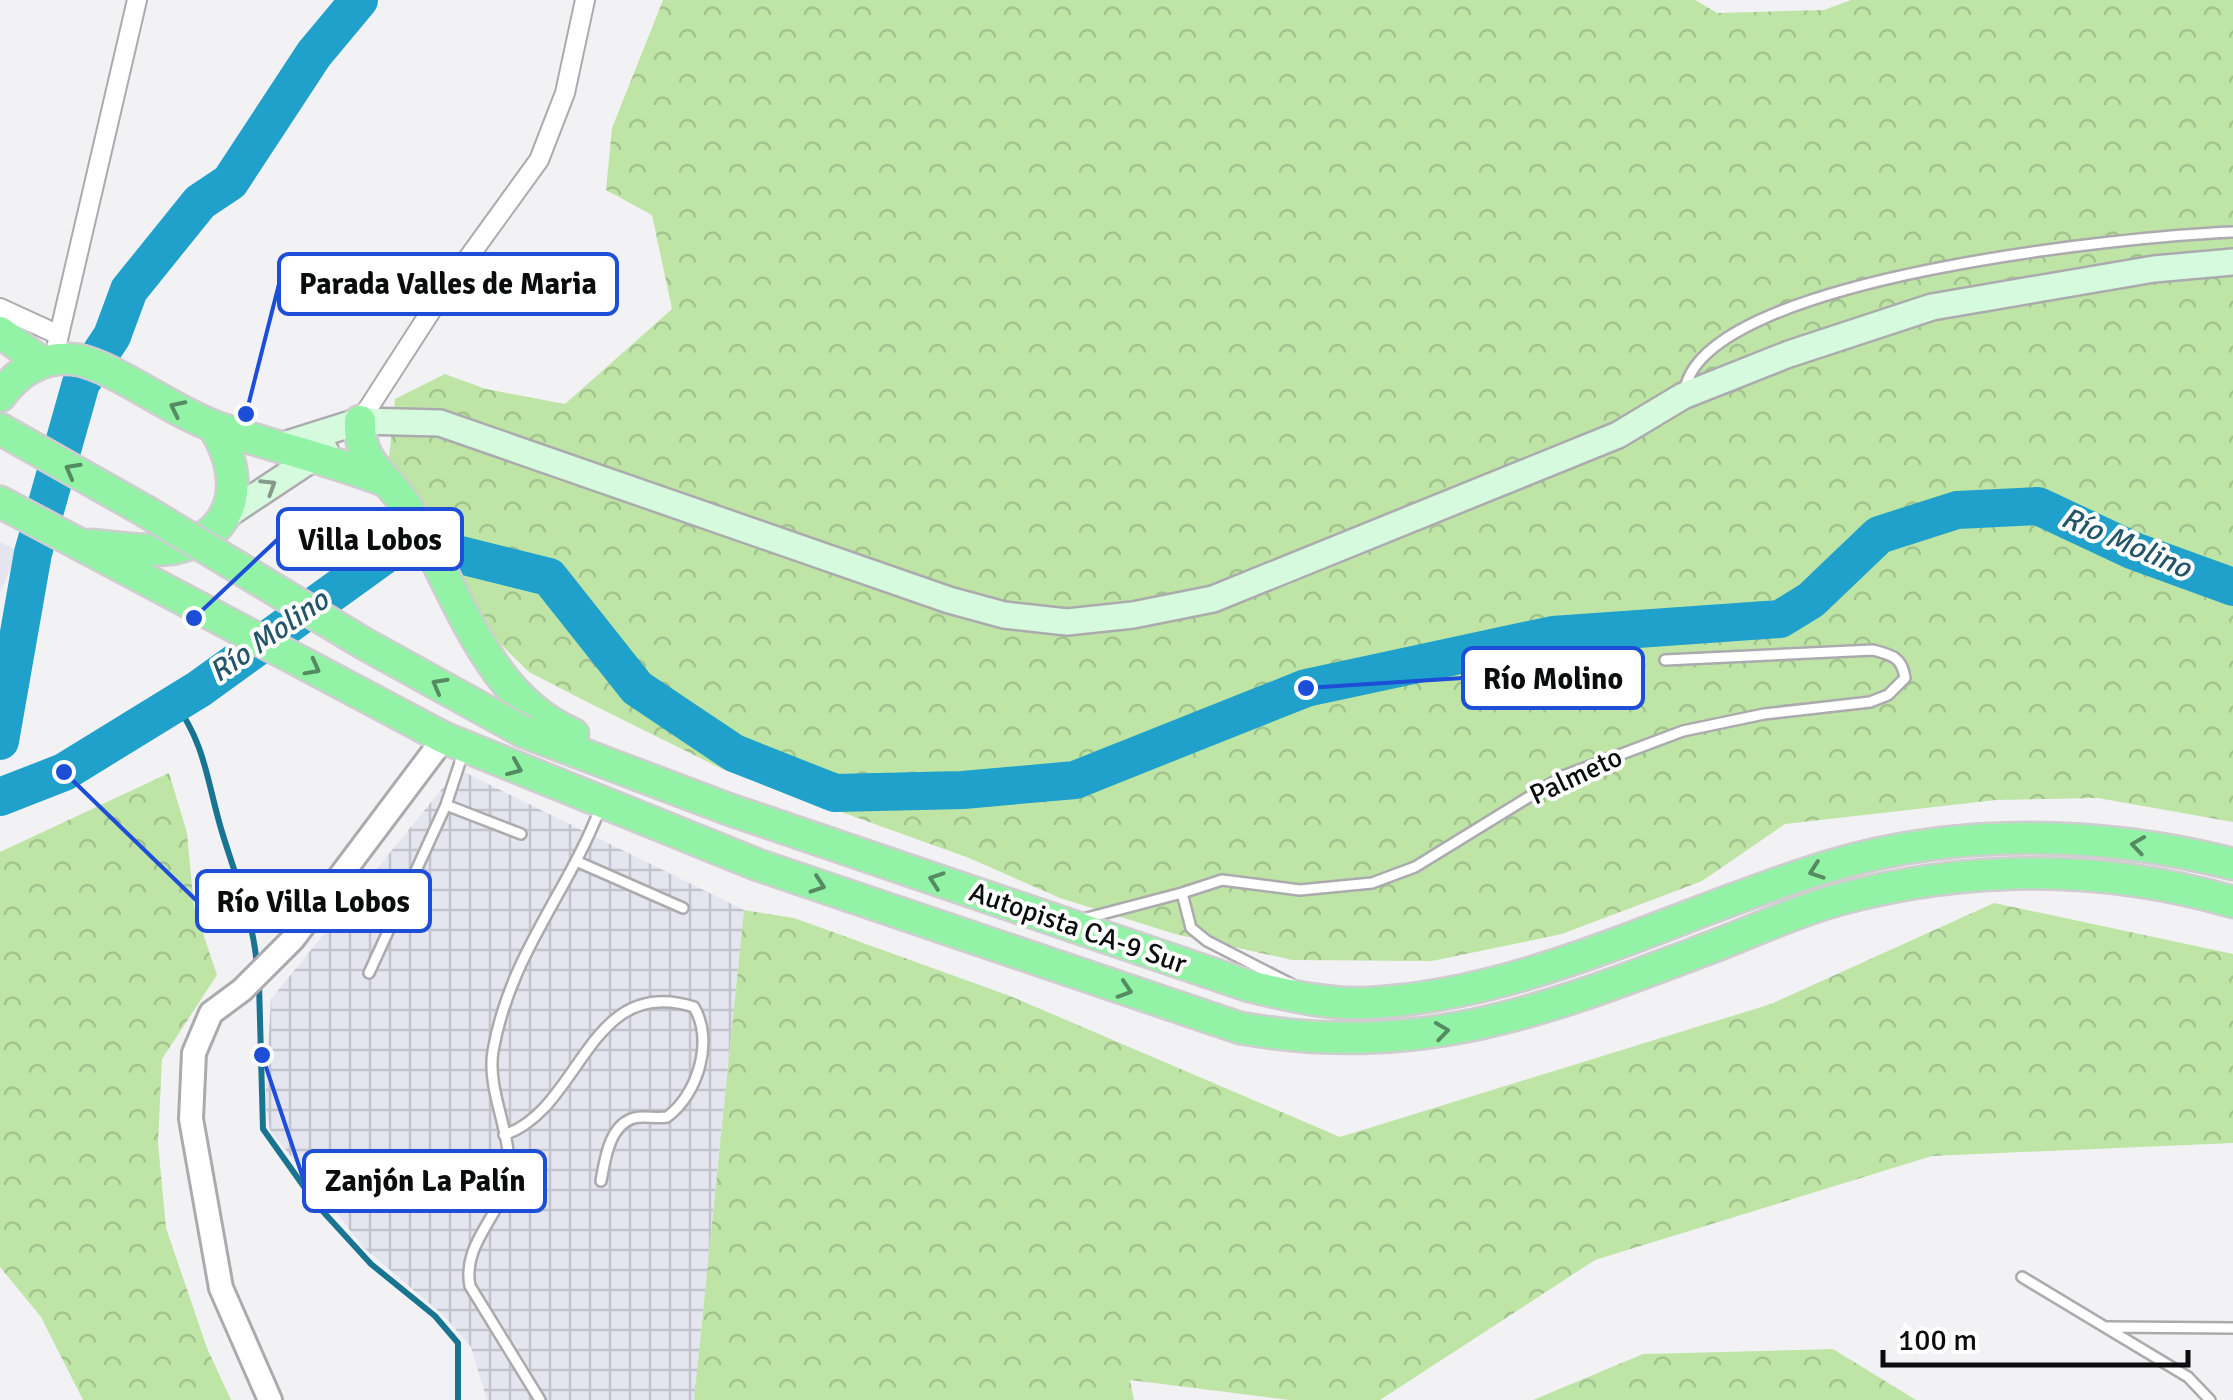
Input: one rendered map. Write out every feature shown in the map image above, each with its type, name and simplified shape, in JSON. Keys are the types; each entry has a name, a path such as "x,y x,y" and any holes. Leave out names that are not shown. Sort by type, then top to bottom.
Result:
{"highway":[{"path":"0,332 59,354 213,426 284,445 383,480"},
{"path":"0,396 18,376 59,354"},
{"path":"360,421 362,452 405,504 464,617 506,680 541,719 693,787 728,809"},
{"path":"78,544 180,547 203,536 221,519 230,503 234,468 213,426"},
{"name":"Autopista CA-9 Sur","path":"0,429 524,732 728,809 1058,922 1248,986 1316,1001 1366,1003 1457,993 1558,964 1829,866 1930,844 2057,838 2129,844 2233,864"},
{"path":"0,476 19,512"},
{"name":"Autopista CA-9 Sur","path":"19,512 455,743 758,864 1240,1028 1310,1040 1370,1041 1531,1013 1835,901 1986,873 2124,876 2233,902"}],"main road":[{"path":"284,445 360,421 440,422 949,600 1004,615 1067,622 1134,615 1213,598 1618,435 1683,396 1789,354 1932,307 2154,269 2233,262"},
{"path":"221,519 318,456 360,421"}],"street":[{"path":"0,308 59,354 136,0"},
{"path":"360,421 442,294 539,160 565,93 585,0"},
{"path":"270,1400 221,1288 191,1120 190,1085 201,1028 212,1012 277,956 455,743"}],"lane":[{"path":"1683,396 1688,372 1731,336 1802,304 1904,272 2143,236 2233,232"},
{"name":"Palmeto","path":"1182,893 1222,880 1300,890 1372,883 1415,867 1562,776 1682,732 1764,714 1870,702 1888,695 1905,678 1903,664 1896,656 1874,650 1664,660"},
{"path":"370,973 446,805 455,743"},
{"path":"540,1400 470,1286 466,1269 503,1197 508,1175 492,1063 515,972 576,862 602,803"},
{"path":"446,805 521,834"},
{"path":"576,862 682,908"},
{"path":"1058,922 1102,917 1182,893 1191,928 1207,941 1279,975 1316,1001"},
{"path":"504,1136 536,1118 588,1048 627,1009 646,1000 674,1000 694,1007 703,1022 704,1046 698,1073 667,1117 631,1118 618,1129 606,1152 601,1181"},
{"path":"2022,1278 2188,1377 2210,1400"},
{"path":"2104,1327 2233,1328"}],"shaded area":[{"path":"0,542 18,551 0,593"},
{"path":"458,769 744,910 694,1400 487,1400 471,1347 443,1315 364,1248 270,1130 265,1102 271,999"}],"green space":[{"path":"663,0 1695,0 1717,13 1824,10 1851,0 2233,0 2233,822 2098,798 1996,800 1785,824 1702,881 1562,934 1432,961 1292,960 1175,934 1060,898 969,858 722,769 529,672 479,623 385,497 395,399 445,374 486,389 565,404 672,309 652,215 606,190 612,128"},
{"path":"169,773 187,833 194,907 217,975 162,1059 158,1143 166,1228 207,1348 231,1400 83,1400 41,1317 0,1267 0,852"},
{"path":"1994,903 2233,954 2233,1143 1932,1156 1595,1260 1380,1400 1289,1400 1130,1380 1134,1400 694,1400 744,910 794,918 1010,996 1340,1137 1771,1004"},
{"path":"1833,1349 1916,1400 1533,1400 1643,1354"}],"waterway":[{"path":"0,741 33,553 81,383 112,336 129,290 200,202 230,182 314,54 359,0"},
{"name":"Río Molino","path":"0,797 64,772 199,689 404,541 549,577 637,688 734,753 835,793 963,790 1075,780 1306,688 1553,635 1780,619 1811,600 1879,535 1957,510 2038,506 2134,551 2233,587"},
{"path":"174,702 193,733 204,764 248,915 257,966"},
{"path":"259,984 263,1129 317,1205 371,1264 435,1316 458,1343 458,1400"}],"place":[{"name":"Parada Valles de Maria","path":"246,414"},
{"name":"Villa Lobos","path":"194,618"},
{"name":"Río Molino","path":"1306,688"},
{"name":"Río Villa Lobos","path":"64,772"},
{"name":"Zanjón La Palín","path":"262,1055"}]}
